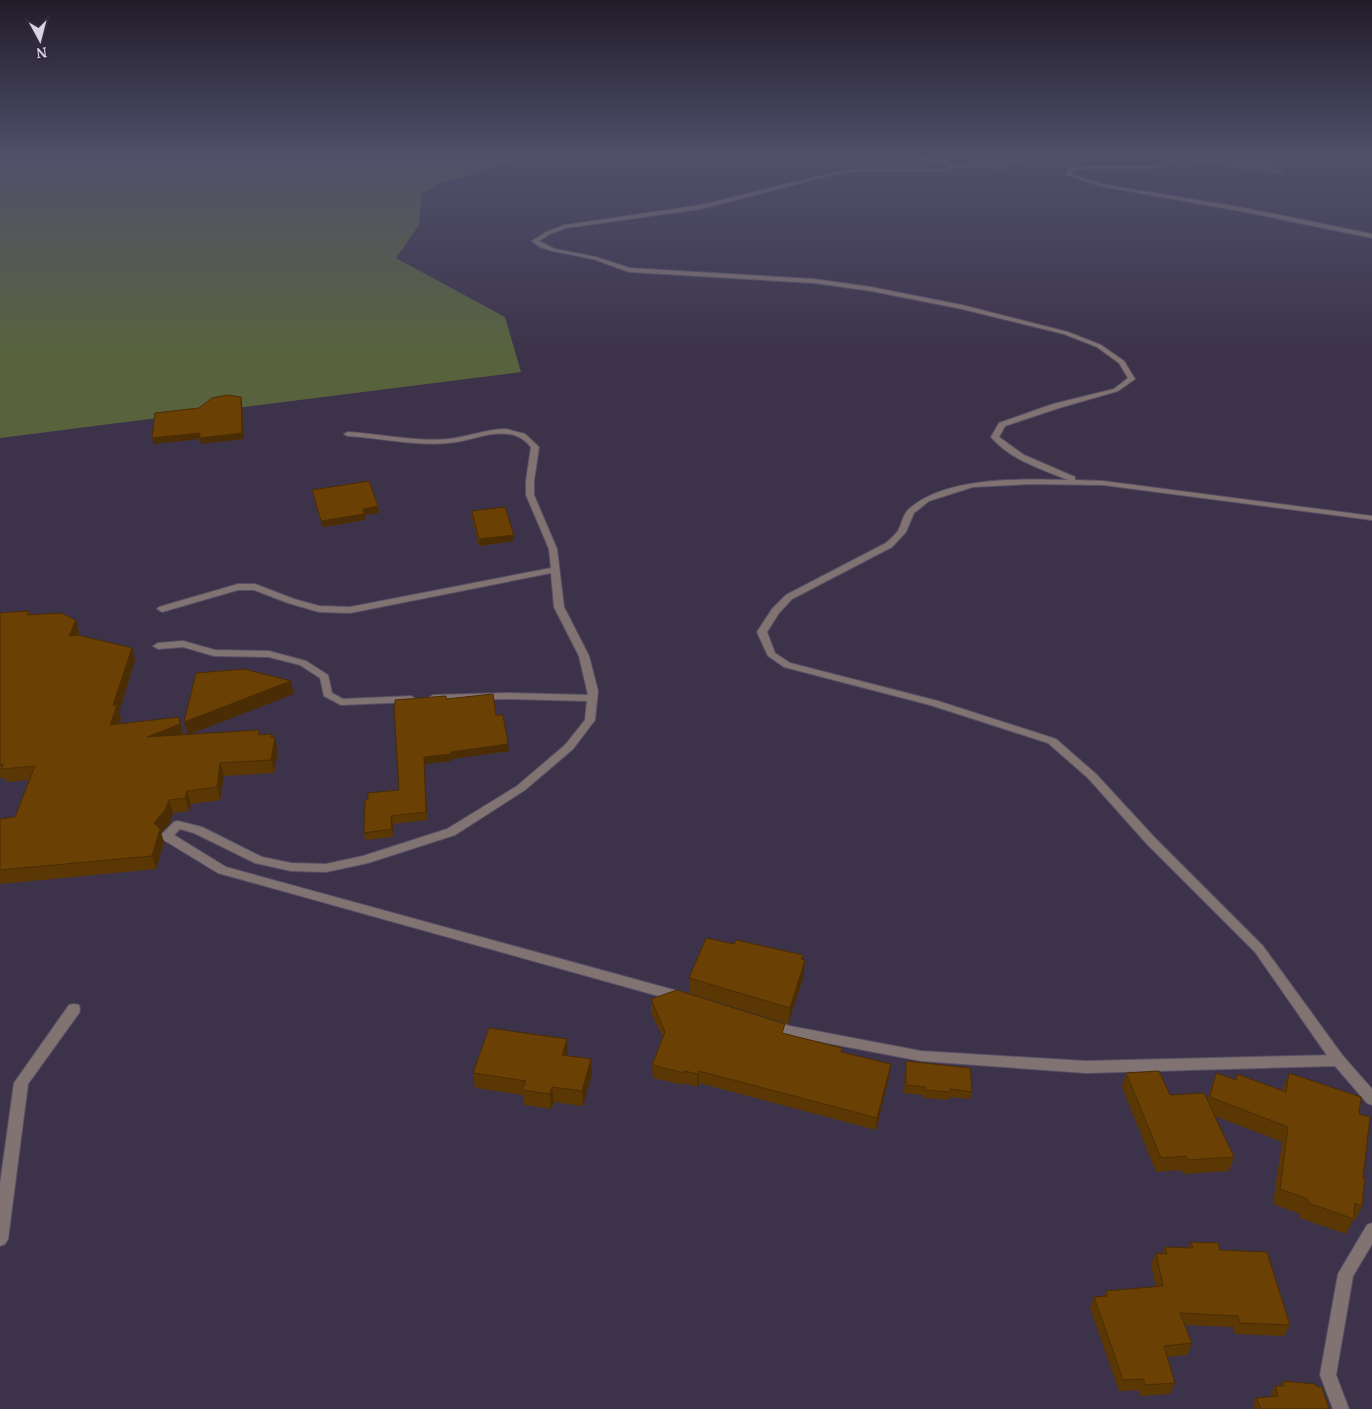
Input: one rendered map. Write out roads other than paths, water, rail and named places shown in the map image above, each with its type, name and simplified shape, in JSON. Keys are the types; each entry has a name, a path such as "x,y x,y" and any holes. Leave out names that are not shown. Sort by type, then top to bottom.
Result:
{"street":[{"path":"601,222 565,227 548,233 536,241 542,246 554,250 594,258 629,270 814,281 872,289 962,307 1066,333 1099,346 1122,362 1132,379 1116,390 1056,406 1002,425 995,437 1003,446 1021,457 1077,482"},
{"path":"1302,222 1372,236"},
{"path":"348,434 442,441 505,431 519,433 530,440 535,447 530,480 530,495 553,549 559,607 584,656 593,691 590,720 569,747 522,788 451,832 364,860 326,868 292,868 259,860 198,830 178,825 166,836 222,870 691,1001"},
{"path":"1372,518 1103,483 1032,482 972,485 926,499 910,512 902,532 889,545 789,597 775,611 762,632 771,654 787,665 934,703 1052,741 1092,776 1152,841 1259,950 1338,1060 1372,1099"},
{"path":"162,609 238,587 255,587 291,601 319,609 350,610 554,570"},
{"path":"158,646 183,644 214,654 269,654 303,663 325,678 327,694 341,702 506,696 592,698"},
{"path":"0,1239 21,1083 74,1009"},
{"path":"763,1023 790,1031 921,1056 1086,1067 1338,1060"},
{"path":"1341,1409 1328,1375 1346,1274 1372,1230"}]}
